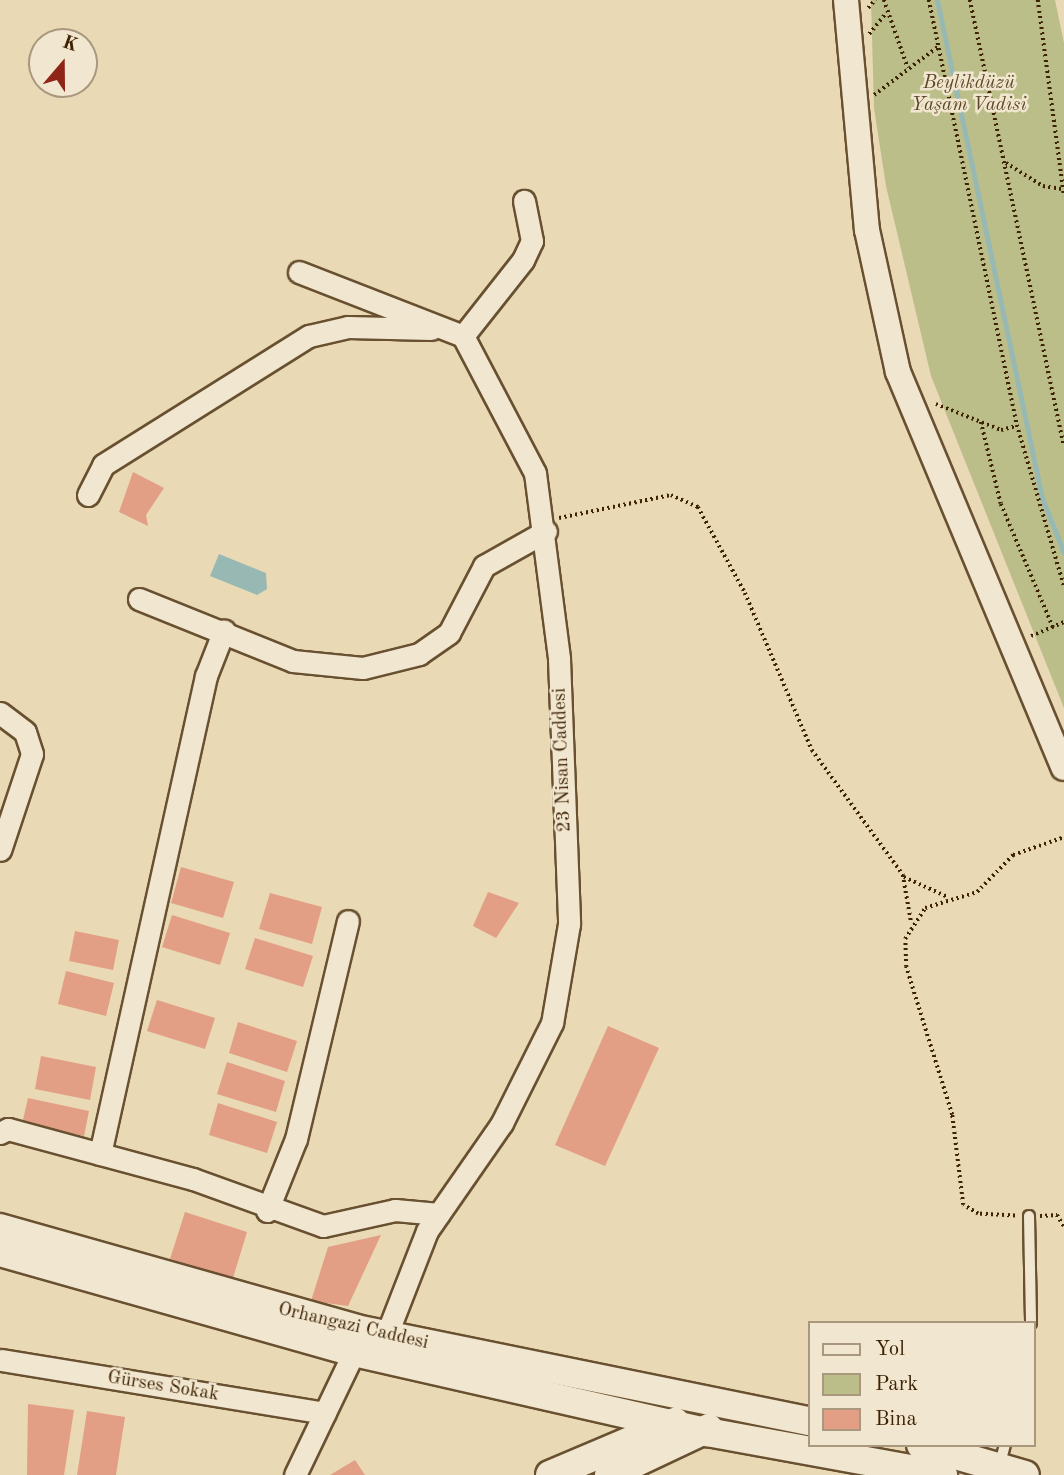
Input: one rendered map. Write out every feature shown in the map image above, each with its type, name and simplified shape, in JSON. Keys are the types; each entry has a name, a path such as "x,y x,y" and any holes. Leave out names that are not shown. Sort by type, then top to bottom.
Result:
{"main road":[{"name":"Orhangazi Caddesi","path":"0,1228 260,1306 386,1336 808,1421"},
{"name":"Orhangazi Caddesi","path":"0,1252 354,1352 707,1432 943,1475"},
{"path":"599,1466 711,1402"},
{"path":"550,1475 599,1466 707,1432 711,1402"},
{"path":"592,1405 610,1426 599,1466"},
{"path":"931,1447 1010,1463"}],"street":[{"path":"855,6 867,230 898,372 1064,768"},
{"path":"455,333 527,251 532,241 524,201"},
{"path":"299,272 455,333"},
{"path":"88,495 103,465 309,336 348,327 455,333"},
{"name":"23 Nisan Caddesi","path":"386,1336 439,1214 502,1123 552,1023 569,924 559,659 545,523 535,473 455,333"},
{"path":"139,600 320,668 363,668 419,654 449,633 484,566 545,523"},
{"path":"100,1154 205,676 224,630"},
{"path":"0,713 25,732 32,754 0,850"},
{"path":"267,1211 296,1139 348,921"},
{"path":"0,1133 100,1154 192,1179 267,1211 323,1226 395,1210 439,1214"},
{"path":"295,1475 354,1352"},
{"name":"Gürses Sokak","path":"1,1360 325,1413"}],"lane":[{"path":"1029,1216 1031,1321"}],"path":[{"path":"855,6 875,0"},
{"path":"884,0 886,13 908,68"},
{"path":"929,0 1017,425 1064,586"},
{"path":"970,0 1064,446"},
{"path":"1038,0 1064,196"},
{"path":"865,38 886,13"},
{"path":"883,91 908,68 939,46"},
{"path":"1004,158 1008,167 1043,186 1062,189"},
{"path":"936,404 1001,430 1017,425"},
{"path":"981,422 1001,504 1053,627"},
{"path":"545,523 671,495 698,507 745,593 811,750 903,876 911,921 903,954 952,1115 963,1205 978,1214 1057,1215 1064,1226"},
{"path":"1031,636 1064,622"},
{"path":"911,921 951,898 977,892 1013,855 1064,837"},
{"path":"903,876 951,898"}],"green space":[{"name":"Beylikdüzü Yaşam Vadisi","path":"871,0 1055,0 1064,43 1064,708 931,376 886,186 874,108"}],"water":[{"path":"219,554 266,573 267,589 257,595 210,576"}],"building":[{"path":"133,472 164,488 146,515 148,526 119,512"},
{"path":"181,867 234,882 223,918 171,903"},
{"path":"488,892 519,903 496,938 473,926"},
{"path":"270,893 322,907 312,944 259,929"},
{"path":"172,915 230,933 220,965 162,947"},
{"path":"75,931 119,940 113,970 69,961"},
{"path":"255,938 313,956 303,987 245,969"},
{"path":"66,971 114,983 106,1016 58,1004"},
{"path":"157,1000 215,1018 205,1049 147,1031"},
{"path":"238,1022 297,1041 287,1072 229,1053"},
{"path":"608,1026 659,1048 605,1166 555,1145"},
{"path":"41,1056 96,1067 90,1100 35,1089"},
{"path":"227,1062 285,1081 276,1112 217,1094"},
{"path":"28,1098 89,1111 84,1136 22,1124"},
{"path":"218,1103 277,1122 267,1153 209,1135"},
{"path":"185,1212 247,1232 233,1278 170,1259"},
{"path":"381,1235 348,1306 311,1301 328,1247"},
{"path":"28,1404 74,1410 64,1475 27,1475"},
{"path":"87,1411 125,1417 116,1475 77,1475"},
{"path":"355,1460 365,1475 330,1475"}],"waterway":[{"path":"937,0 1042,498 1064,553"}]}
